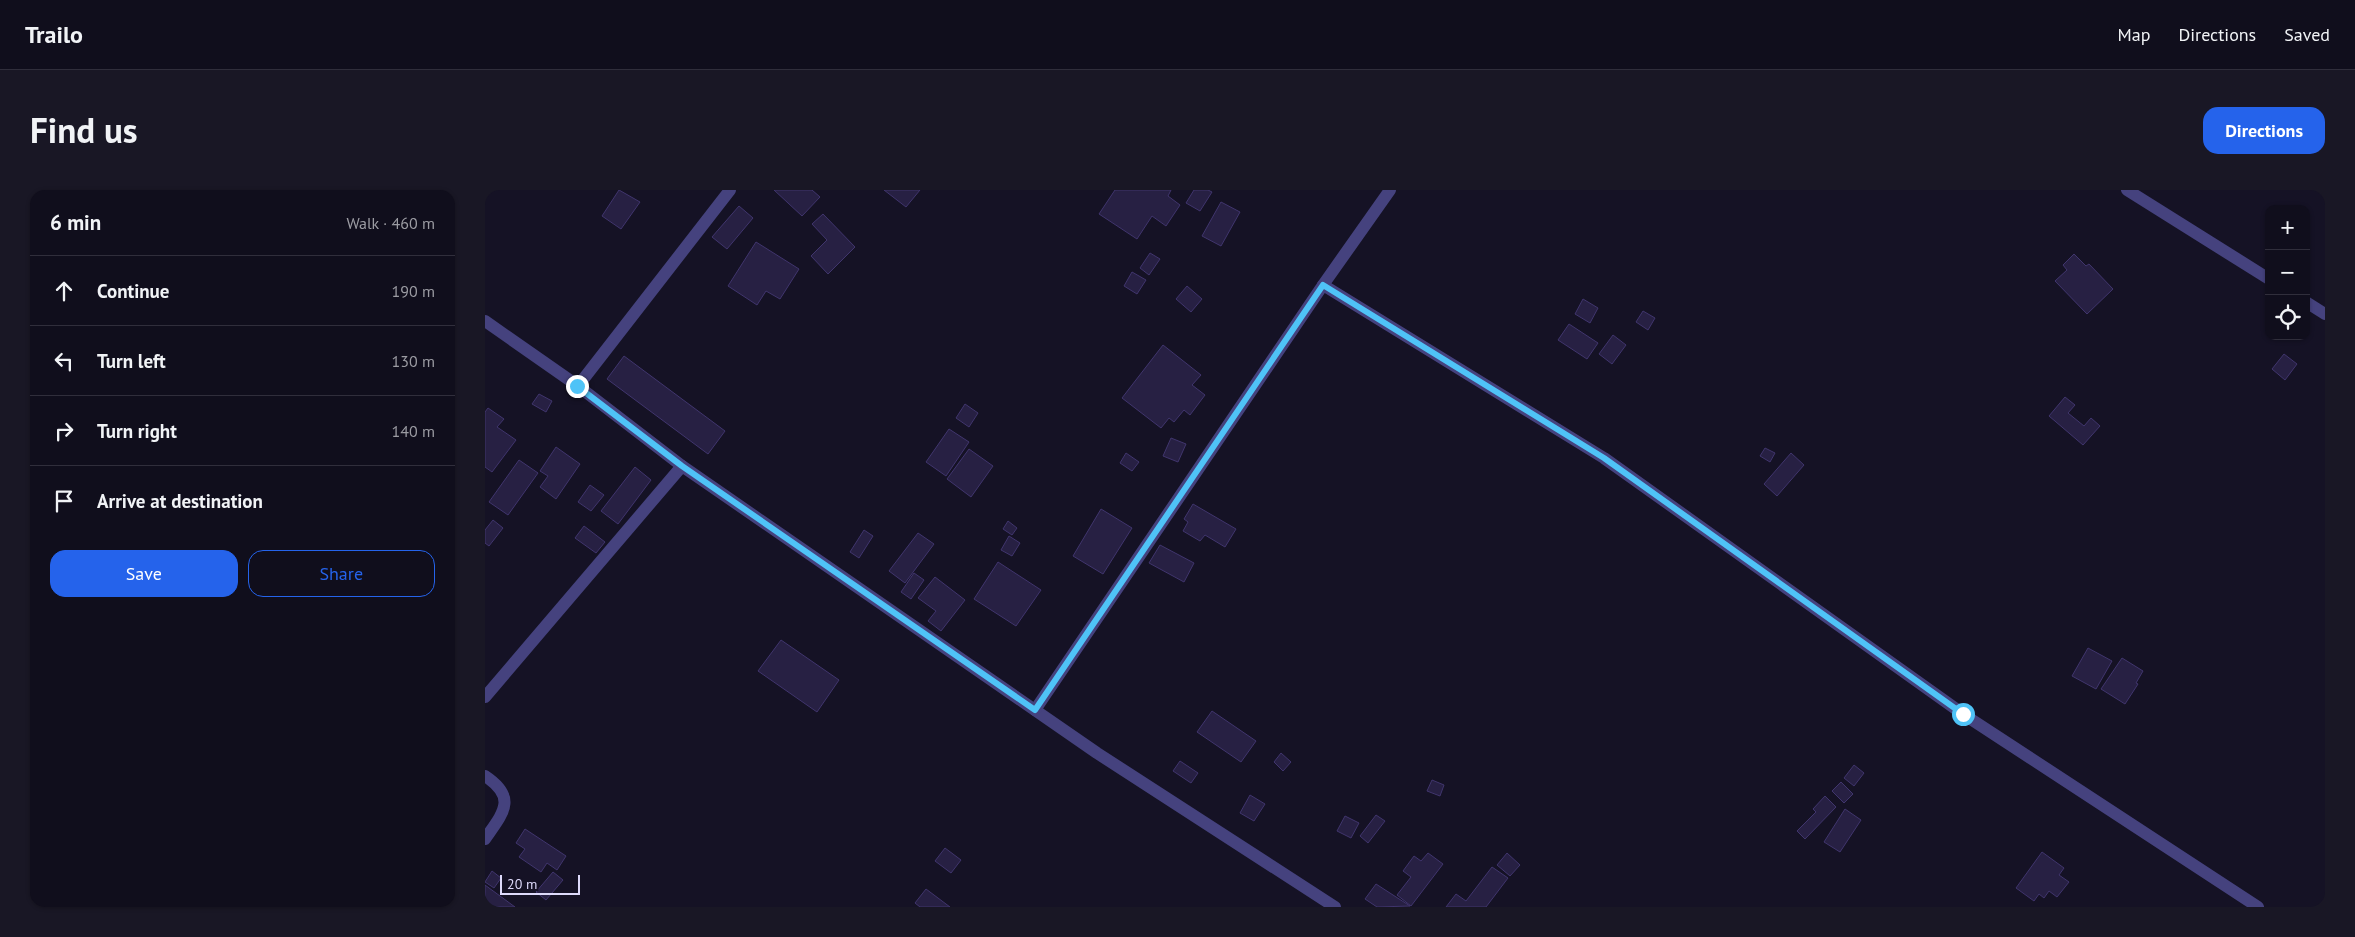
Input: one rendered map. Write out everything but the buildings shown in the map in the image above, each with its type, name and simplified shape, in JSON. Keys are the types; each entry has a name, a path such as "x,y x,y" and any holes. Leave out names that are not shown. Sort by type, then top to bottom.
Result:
{"street":[{"path":"577,386 730,190"},
{"path":"1035,710 1323,285 1390,190"},
{"path":"2127,190 2265,276"},
{"path":"1323,285 1604,458 1963,714 2258,907"},
{"path":"2310,305 2325,314"},
{"path":"485,322 577,386 682,466 1035,710 1105,758 1335,907"},
{"path":"485,697 682,466"},
{"path":"485,776 495,782 505,800 504,812 485,839"}],"route":[{"path":"577,386 682,466 1035,710 1323,285 1604,458 1963,714"}]}
